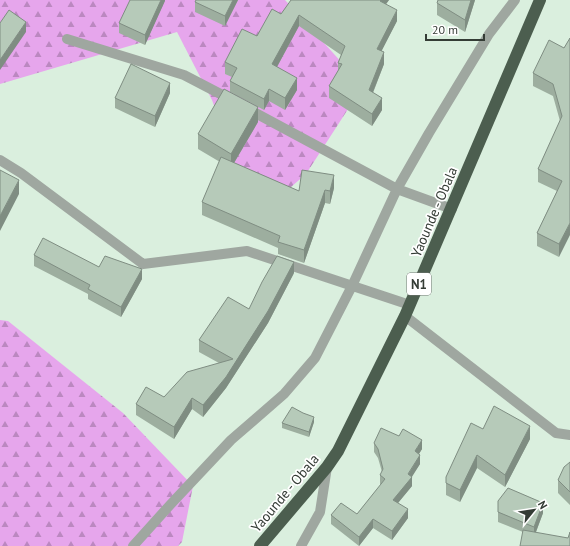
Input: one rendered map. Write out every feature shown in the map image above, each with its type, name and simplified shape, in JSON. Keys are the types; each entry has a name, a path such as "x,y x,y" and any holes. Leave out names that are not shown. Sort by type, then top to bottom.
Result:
{"highway":[{"name":"Yaounde - Obala","path":"260,546 327,467 338,451 407,311 452,209 540,0"}],"street":[{"path":"133,546 231,440 284,394 315,358 352,286 398,189 429,133 489,34 515,0"},
{"path":"67,40 184,75 398,189 452,209"},
{"path":"0,160 21,173 143,264 247,250 352,286 407,311 556,433 570,435"},
{"path":"301,546 320,512 327,467"}],"green space":[{"path":"0,0 285,0 363,86 306,174 254,219 212,100 177,32 0,84"},
{"path":"0,320 8,321 123,413 193,486 182,542 178,546 0,546"}],"building":[{"path":"130,0 161,0 145,35 119,23"},
{"path":"196,0 233,0 225,16 195,2"},
{"path":"291,0 381,0 380,1 397,10 377,49 384,52 369,90 382,98 372,114 329,86 342,64 338,63 345,46 299,15 272,64 297,78 285,98 269,89 264,99 230,81 237,68 225,62 242,29 257,36 272,9 281,14"},
{"path":"438,0 471,0 465,20 437,3"},
{"path":"9,10 26,22 0,60 0,23"},
{"path":"570,38 570,223 559,244 537,233 562,181 538,169 562,116 553,84 533,73 549,40 564,48"},
{"path":"131,64 170,83 155,116 115,98"},
{"path":"224,89 258,107 231,154 198,134"},
{"path":"221,157 299,191 302,170 334,175 330,191 325,190 304,250 278,242 280,236 202,202"},
{"path":"0,170 19,180 0,216"},
{"path":"43,238 99,267 105,256 142,269 121,307 88,289 90,285 34,255"},
{"path":"277,256 294,262 268,311 226,377 203,405 192,398 174,427 136,404 146,387 164,397 187,372 233,359 199,340 228,297 249,309"},
{"path":"494,406 530,426 505,475 477,455 460,490 446,483 446,477 471,423 483,429"},
{"path":"292,407 314,417 309,432 282,423"},
{"path":"381,428 399,436 403,429 422,440 415,451 420,455 408,474 412,477 393,500 408,509 392,531 373,519 359,537 331,515 341,503 357,514 385,479 380,475 383,469 378,449 374,443"},
{"path":"570,462 570,492 558,480 564,467"},
{"path":"508,488 543,503 534,527 498,512 498,501"},
{"path":"523,530 568,538 570,532 570,546 520,546"}]}
